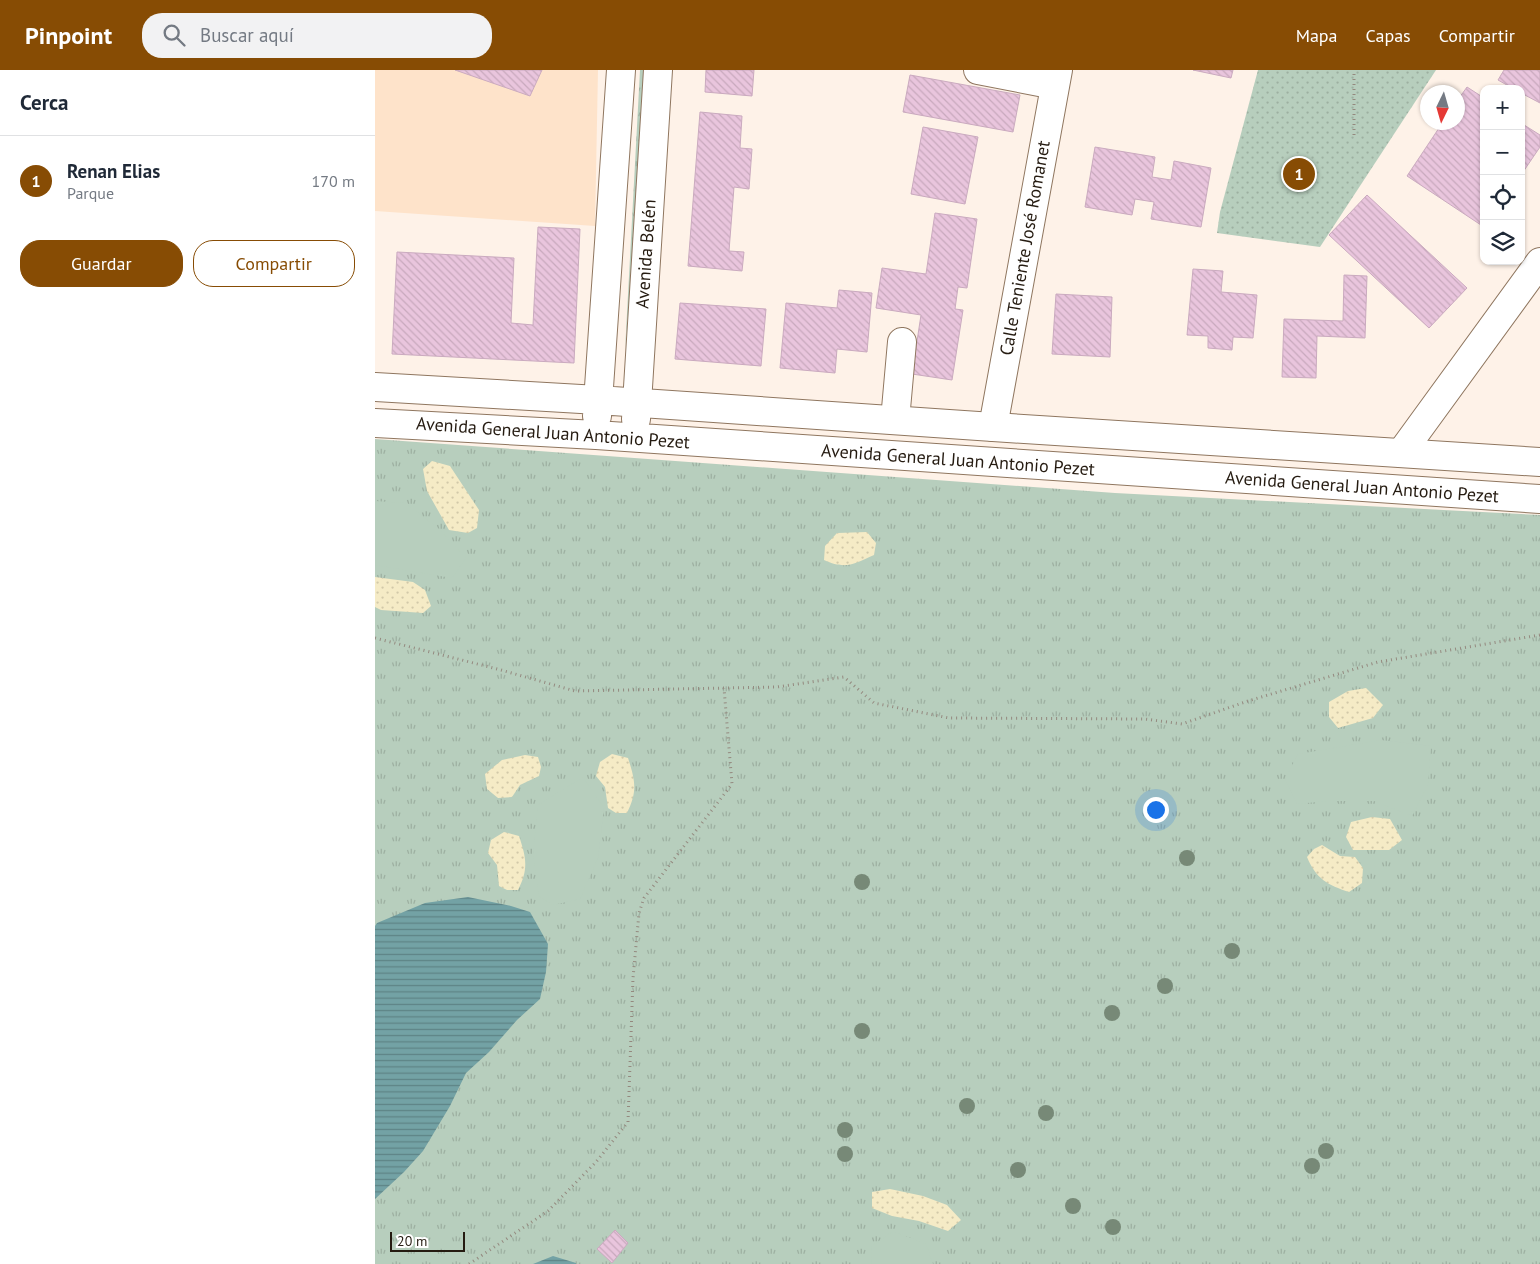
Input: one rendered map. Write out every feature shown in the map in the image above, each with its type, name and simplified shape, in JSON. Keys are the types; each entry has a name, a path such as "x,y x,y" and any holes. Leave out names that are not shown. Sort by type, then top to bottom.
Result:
{"street":[{"path":"596,435 621,70"},
{"name":"Avenida Belén","path":"635,438 658,70"},
{"path":"978,70 1056,77"},
{"name":"Calle Teniente José Romanet","path":"993,427 1056,77"},
{"path":"1401,453 1540,262"},
{"path":"895,420 902,342"},
{"name":"Avenida General Juan Antonio Pezet","path":"375,387 637,402 1540,462"},
{"name":"Avenida General Juan Antonio Pezet","path":"375,423 596,435 1540,499"}],"path":[{"path":"1354,70 1354,135"},
{"path":"375,638 575,691 777,687 844,677 874,704 949,718 1145,719 1181,724 1378,662 1540,635"},
{"path":"469,1264 548,1211 596,1162 628,1122 633,978 639,913 644,898 732,784 725,688"}],"shaded area":[{"path":"375,70 598,70 595,226 375,211"}],"green space":[{"path":"640,70 648,70 625,351"},
{"path":"1258,70 1436,70 1426,85 1420,85 1420,94 1320,247 1217,233 1220,212"},
{"path":"375,439 1115,493 1540,515 1540,1264 375,1264"},
{"path":"375,501 405,503 438,528 466,558 452,578 375,565"},
{"path":"1381,740 1431,746 1428,785 1412,816 1374,801 1327,801 1297,804 1285,779 1298,754"},
{"path":"583,777 604,808 598,858 580,899 553,905 539,896 533,854 538,805"},
{"path":"893,1231 926,1244 933,1264 871,1264 872,1246"}],"sand":[{"path":"432,461 450,466 479,510 477,528 468,533 449,530 427,491 423,469"},
{"path":"867,532 876,543 874,555 849,565 838,565 824,560 825,546 837,533"},
{"path":"375,577 413,582 425,590 431,606 423,613 381,610 375,607"},
{"path":"1366,688 1383,705 1373,718 1338,728 1329,717 1329,702 1348,691"},
{"path":"612,754 628,758 632,773 634,792 627,813 616,813 608,808 605,787 596,776 600,762"},
{"path":"525,755 538,757 541,767 539,776 520,785 512,797 498,798 487,789 485,774 502,760"},
{"path":"1372,817 1390,819 1402,840 1389,850 1353,850 1346,837 1351,822"},
{"path":"504,832 519,836 523,850 525,869 518,890 507,890 499,886 497,865 488,853 491,840"},
{"path":"1322,845 1340,856 1355,857 1363,868 1362,883 1349,892 1323,880 1314,871 1307,857 1314,849"},
{"path":"890,1189 923,1196 947,1205 961,1220 948,1231 919,1221 892,1216 872,1208 872,1192"}],"water":[{"path":"468,897 530,912 548,944 546,972 540,999 466,1073 450,1106 423,1151 375,1199 375,926 377,923 425,903"},
{"path":"553,1256 576,1263 576,1264 533,1264"}],"building":[{"path":"455,70 542,70 530,96"},
{"path":"706,70 754,70 752,96 705,92"},
{"path":"1193,70 1233,70 1231,78"},
{"path":"1504,70 1540,70 1540,103 1525,95 1525,85 1507,85 1498,80"},
{"path":"910,75 1020,95 1013,132 903,112"},
{"path":"1467,87 1480,95 1480,224 1407,176 1438,130 1465,130 1465,90"},
{"path":"700,112 742,116 740,148 752,149 749,189 734,187 729,251 744,252 742,271 688,266"},
{"path":"1525,126 1540,135 1540,147 1525,169"},
{"path":"923,127 978,137 965,204 911,194"},
{"path":"1095,147 1155,157 1152,177 1171,180 1174,161 1211,168 1201,227 1151,219 1154,202 1135,199 1132,215 1085,207"},
{"path":"1367,195 1467,288 1429,328 1329,235"},
{"path":"935,213 977,219 967,288 958,287 955,309 963,310 952,380 912,374 921,315 876,308 882,268 926,274"},
{"path":"538,227 580,229 574,363 392,354 397,252 514,258 511,323 533,325"},
{"path":"1193,269 1223,271 1221,292 1257,295 1253,338 1233,337 1232,350 1208,348 1208,336 1187,335"},
{"path":"1344,275 1367,276 1365,338 1317,336 1316,378 1282,377 1284,319 1343,321"},
{"path":"839,290 872,293 867,352 837,349 835,373 780,368 786,303 837,308"},
{"path":"1056,294 1112,297 1110,357 1052,354"},
{"path":"680,303 766,309 761,366 675,359"},
{"path":"615,1230 628,1243 612,1263 597,1249"}],"place":[{"name":"Renan Elias","path":"1299,174"}]}
